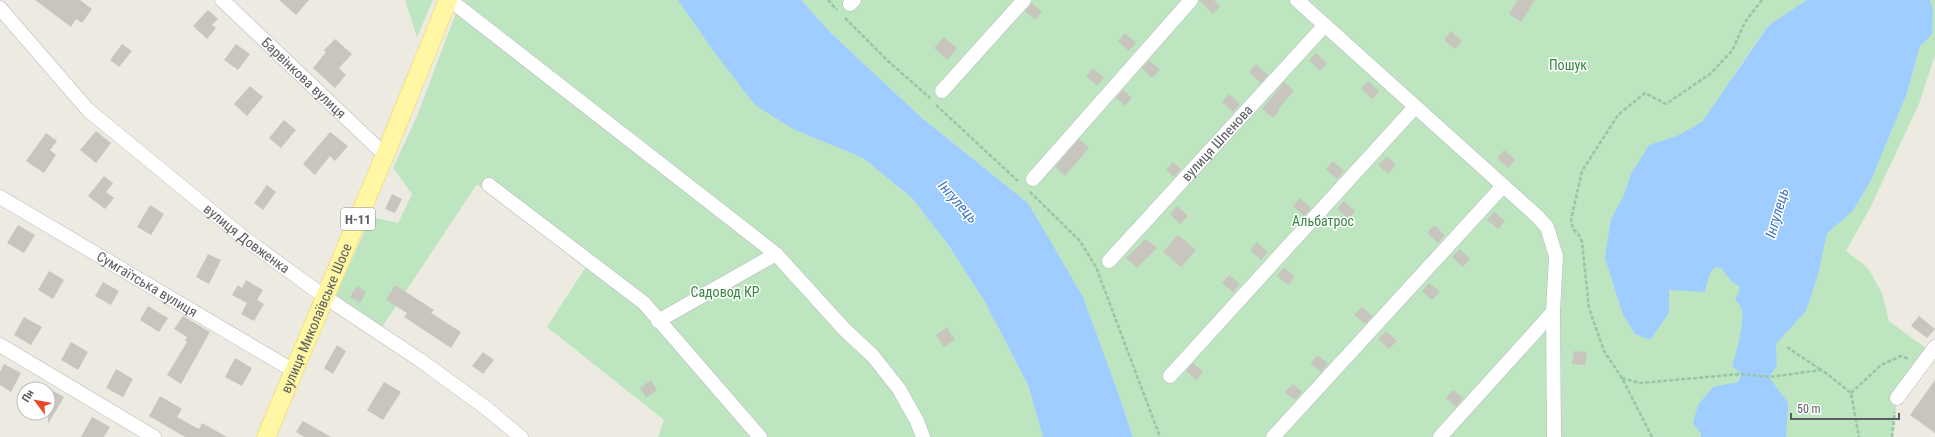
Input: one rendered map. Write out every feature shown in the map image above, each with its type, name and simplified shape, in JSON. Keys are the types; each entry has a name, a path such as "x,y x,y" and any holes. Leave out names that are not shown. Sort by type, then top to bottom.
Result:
{"main road":[{"name":"вулиця Миколаївське Шосе","path":"266,437 449,0"}],"street":[{"name":"Барвінкова вулиця","path":"222,0 385,155"},
{"path":"449,0 776,254 845,330 873,356 899,390 917,421 923,437"},
{"path":"942,91 1024,0"},
{"path":"1027,185 1191,0"},
{"path":"1298,0 1537,216 1547,227 1552,239 1556,256 1553,312 1554,437"},
{"name":"вулиця Довженка","path":"0,8 88,110 244,238 325,297 420,360 486,408 521,437"},
{"name":"вулиця Шпенова","path":"1108,261 1325,25"},
{"path":"1170,376 1415,107"},
{"path":"489,186 644,303 760,437"},
{"path":"1273,437 1503,186"},
{"name":"Сумгаїтська вулиця","path":"0,197 294,371"},
{"path":"658,321 776,254"},
{"path":"1440,437 1553,312"},
{"path":"0,345 154,437"},
{"path":"1897,398 1920,365 1935,347"}],"path":[{"path":"828,0 888,61 1027,185 1080,241 1096,267 1160,437"},
{"path":"1652,437 1622,378 1604,351 1589,308 1582,242 1579,235 1573,229 1571,220 1582,171 1618,116 1645,93 1666,104 1710,74 1732,51 1745,22 1762,0"},
{"path":"1787,347 1822,370 1851,393 1860,437"},
{"path":"1851,393 1882,365 1901,356 1920,365"},
{"path":"1622,378 1640,383 1741,374 1769,377 1822,370"},
{"path":"1892,437 1897,398"}],"green space":[{"path":"405,0 433,0 417,37"},
{"name":"Садовод КР","path":"461,0 678,0 795,130 863,158 912,198 949,246 985,302 1028,385 1043,437 658,437 664,420 547,327 585,268 477,184 382,327 336,295 371,217 398,223 412,194 393,168 417,116"},
{"name":"Альбатрос","path":"801,0 1814,0 1768,26 1719,99 1663,287 1705,263 1734,260 1747,324 1741,374 1710,437 1133,437 1121,401 1028,203 922,118 832,34"},
{"path":"1930,0 1935,0 1935,55 1919,104 1871,206 1846,251 1868,268 1882,293 1889,321 1931,352 1897,398 1892,437 1773,437 1769,377 1777,366 1775,322 1907,93 1920,46 1932,35 1933,9"}],"water":[{"name":"Інгулець","path":"678,0 801,0 832,34 922,118 1028,203 1083,297 1133,437 1043,437 1028,385 985,302 949,246 912,198 863,158 795,130 755,105 712,49"},
{"name":"Інгулець","path":"1807,0 1930,0 1933,9 1932,35 1920,46 1907,93 1871,180 1852,212 1827,233 1818,275 1806,311 1776,344 1777,366 1769,377 1788,403 1786,437 1701,437 1701,434 1693,423 1698,405 1713,387 1738,382 1741,374 1732,366 1738,346 1743,315 1740,306 1735,299 1739,293 1739,286 1731,281 1721,268 1715,267 1709,275 1705,292 1669,290 1669,313 1650,340 1635,334 1623,315 1605,258 1611,219 1624,195 1631,174 1649,145 1677,136 1702,122 1768,26"}],"building":[{"path":"35,0 80,0 92,9 82,23 76,19 71,27"},
{"path":"279,0 309,0 296,15"},
{"path":"1199,0 1214,0 1220,6 1213,14"},
{"path":"1518,0 1535,0 1521,22 1509,14"},
{"path":"1032,3 1042,12 1035,20 1025,11"},
{"path":"208,10 218,19 212,25 216,28 207,39 193,26"},
{"path":"1451,31 1462,41 1455,49 1444,40"},
{"path":"1125,33 1136,43 1129,51 1118,41"},
{"path":"944,37 957,48 948,60 934,48"},
{"path":"335,39 352,54 339,68 346,75 335,88 313,68 326,52 324,50"},
{"path":"122,44 132,51 119,67 110,60"},
{"path":"236,44 250,54 238,70 224,60"},
{"path":"1316,53 1327,63 1320,71 1309,61"},
{"path":"1149,60 1160,70 1152,78 1142,68"},
{"path":"1256,64 1268,75 1261,83 1249,72"},
{"path":"1093,68 1104,78 1097,86 1086,76"},
{"path":"1368,81 1379,91 1372,99 1361,89"},
{"path":"1284,82 1294,91 1278,109 1280,110 1273,118 1262,109"},
{"path":"250,86 263,97 247,116 234,104"},
{"path":"1123,90 1132,98 1125,106 1116,98"},
{"path":"1229,94 1240,104 1233,112 1222,102"},
{"path":"284,120 296,130 281,148 269,138"},
{"path":"96,131 111,143 96,163 80,150"},
{"path":"330,132 348,146 335,161 330,156 315,175 303,164"},
{"path":"46,133 57,141 50,150 56,155 44,173 26,161"},
{"path":"1079,139 1089,148 1065,176 1055,167"},
{"path":"1504,150 1515,160 1508,168 1497,158"},
{"path":"1387,156 1396,165 1388,174 1378,165"},
{"path":"1333,161 1344,171 1337,179 1326,169"},
{"path":"1173,162 1181,169 1174,177 1166,170"},
{"path":"104,176 113,183 106,192 114,198 105,209 88,196"},
{"path":"267,185 276,192 263,210 254,203"},
{"path":"392,194 402,199 395,213 385,209"},
{"path":"1300,198 1311,208 1304,216 1293,206"},
{"path":"1344,201 1355,211 1348,219 1337,209"},
{"path":"150,205 164,214 151,235 137,227"},
{"path":"1177,206 1188,216 1180,224 1170,214"},
{"path":"1494,212 1505,221 1498,229 1487,220"},
{"path":"18,225 35,235 24,253 7,243"},
{"path":"1434,225 1445,235 1438,243 1427,233"},
{"path":"1178,235 1196,250 1181,267 1163,252"},
{"path":"1146,239 1157,248 1137,268 1126,258"},
{"path":"1257,242 1268,252 1261,260 1250,250"},
{"path":"1460,249 1470,259 1463,267 1452,257"},
{"path":"208,254 221,260 209,284 196,277"},
{"path":"1284,267 1295,277 1288,285 1277,276"},
{"path":"49,271 64,280 53,299 38,290"},
{"path":"1229,275 1240,284 1233,292 1222,283"},
{"path":"246,280 263,290 257,300 264,304 254,321 241,314 247,303 232,295 238,285 242,288"},
{"path":"103,282 119,291 111,305 95,296"},
{"path":"1429,283 1440,292 1432,300 1422,291"},
{"path":"395,285 434,310 431,313 461,332 451,348 404,317 407,313 386,300"},
{"path":"357,286 366,292 360,303 350,297"},
{"path":"148,306 168,318 159,332 140,320"},
{"path":"1362,307 1372,316 1365,324 1354,315"},
{"path":"183,316 210,332 181,384 167,375 187,342 185,340 187,337 174,329"},
{"path":"1919,316 1935,329 1927,338 1911,326"},
{"path":"24,317 42,327 31,345 14,335"},
{"path":"947,327 955,340 944,347 936,335"},
{"path":"1386,331 1397,341 1389,349 1378,339"},
{"path":"71,342 88,352 78,370 61,360"},
{"path":"337,345 346,351 333,374 324,368"},
{"path":"1574,351 1587,352 1585,365 1572,364"},
{"path":"483,352 494,360 483,374 472,366"},
{"path":"1318,355 1328,364 1321,372 1310,363"},
{"path":"235,358 252,368 242,386 225,377"},
{"path":"1193,363 1203,372 1196,380 1186,371"},
{"path":"4,364 21,373 11,392 0,385 0,372"},
{"path":"116,369 133,379 123,397 106,388"},
{"path":"651,380 657,390 646,398 640,388"},
{"path":"1935,380 1935,433 1910,415"},
{"path":"384,382 401,392 383,420 367,410"},
{"path":"1293,384 1302,392 1295,400 1285,392"},
{"path":"1453,390 1463,398 1456,407 1446,398"},
{"path":"56,392 64,397 56,410"},
{"path":"160,396 182,409 177,417 199,429 202,423 227,437 185,437 149,416"},
{"path":"92,417 110,427 104,437 81,437"},
{"path":"303,421 331,437 304,437 296,432"}],"park label":[{"name":"Пошук","path":"1568,65"}]}
